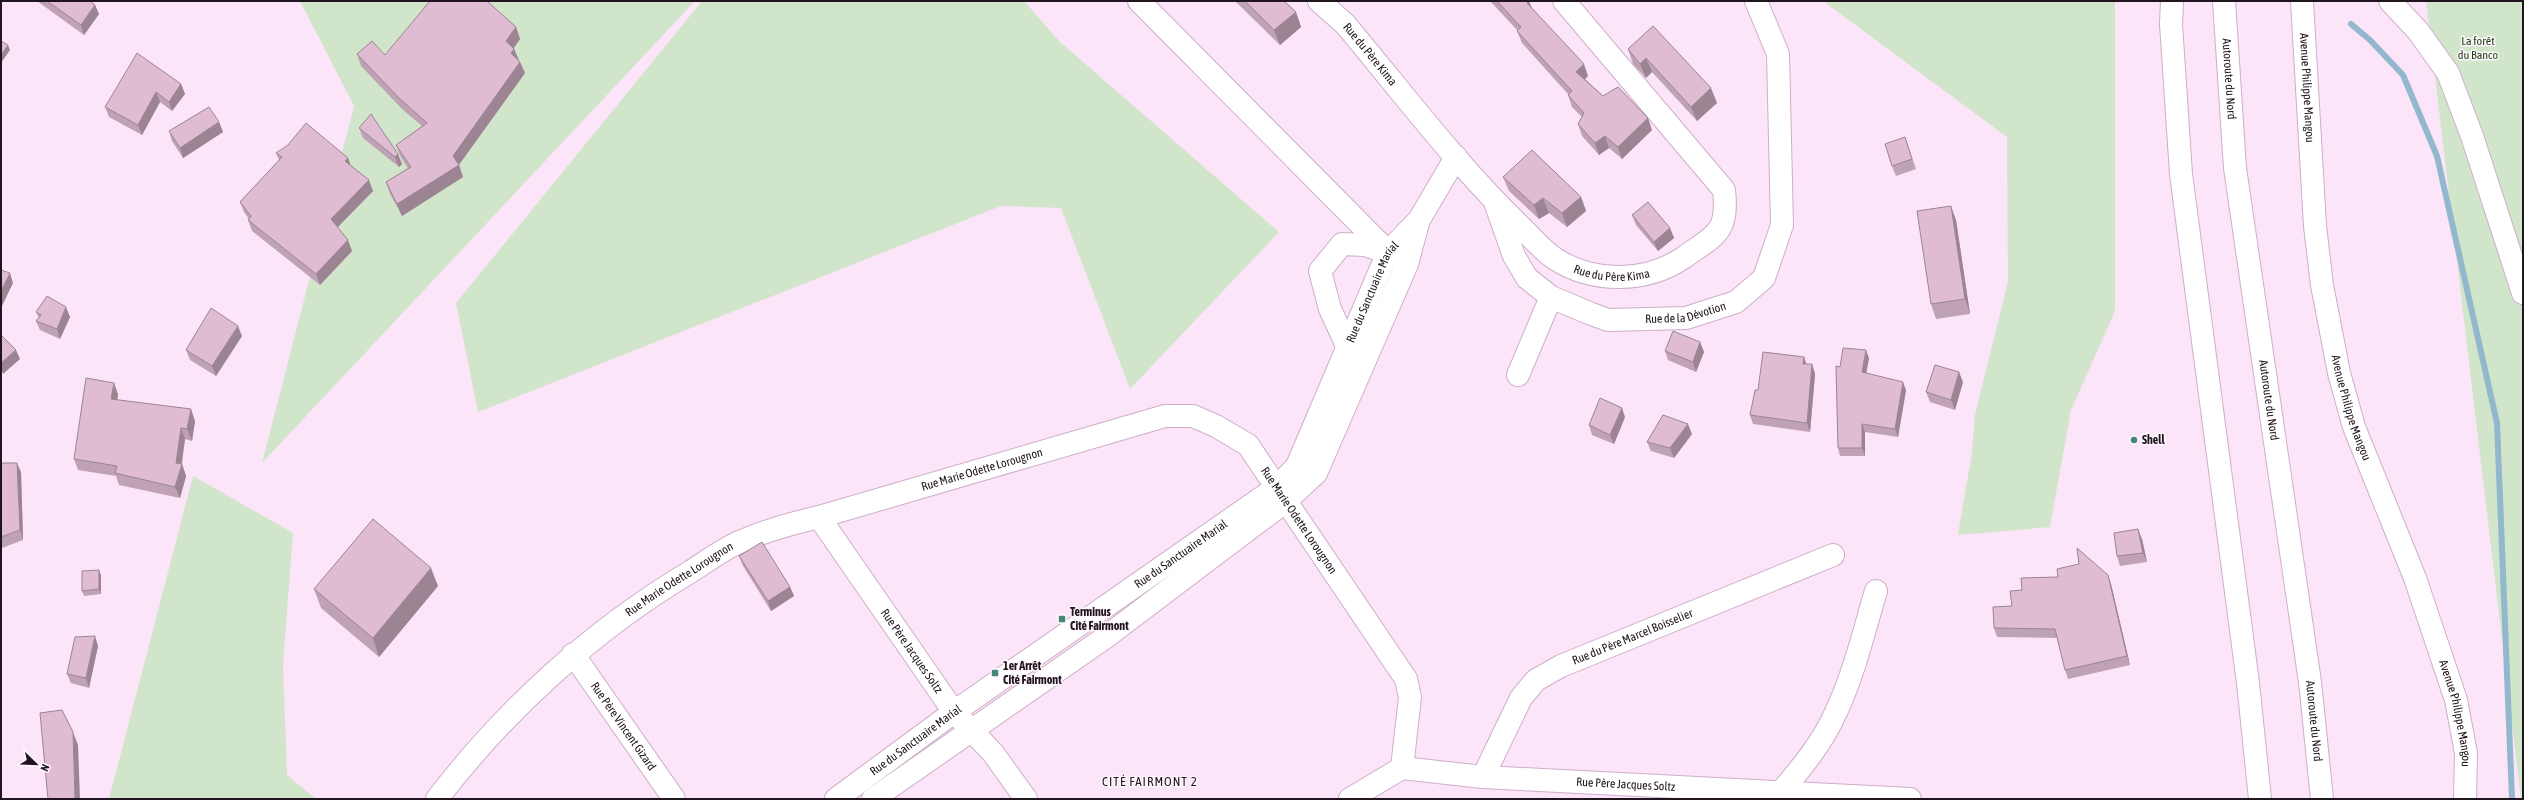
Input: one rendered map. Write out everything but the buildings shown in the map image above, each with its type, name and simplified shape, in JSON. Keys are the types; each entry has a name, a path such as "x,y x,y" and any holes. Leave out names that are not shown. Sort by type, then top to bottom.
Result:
{"main road":[{"path":"1139,1 1388,252 1407,264"},
{"name":"Rue du Père Kima","path":"1319,1 1345,24 1494,201 1556,260 1595,276 1629,277 1662,269 1681,259 1719,231 1726,211 1724,190 1564,1"},
{"name":"Rue de la Dévotion","path":"1494,201 1514,256 1527,278 1551,297 1608,320 1686,318 1736,302 1764,278 1782,225 1778,54 1756,1"},
{"path":"2167,1 2171,24 2181,174 2248,684 2260,799"},
{"path":"2171,24 2172,1"},
{"name":"Autoroute du Nord","path":"2224,1 2235,168 2310,682 2322,799"},
{"name":"Avenue Philippe Mangou","path":"2302,1 2315,226 2322,284 2339,373 2354,427 2415,578 2456,700 2466,754 2465,799"},
{"path":"2390,1 2418,30 2448,73 2475,143 2523,293"},
{"name":"Rue du Sanctuaire Marial","path":"873,799 1106,637 1282,494 1297,466 1388,252 1419,220 1456,157"},
{"name":"Rue du Sanctuaire Marial","path":"836,799 954,712 1094,615 1316,473 1407,264 1419,220"},
{"path":"1348,348 1330,309 1320,271 1342,244 1365,245 1388,252"},
{"path":"1518,375 1551,297"},
{"name":"Rue Marie Odette Lorougnon","path":"437,799 472,754 573,654 660,589 740,541 781,526 820,517 1165,416 1193,416 1216,426 1248,445 1282,494 1406,679 1410,697 1402,768"},
{"name":"Rue Père Jacques Soltz","path":"820,517 954,712 970,731 993,753 1026,799"},
{"name":"Rue du Père Marcel Boisselier","path":"1483,777 1521,698 1536,680 1561,666 1833,555"},
{"path":"1781,792 1811,756 1836,713 1852,671 1876,590"},
{"path":"1094,615 1106,637"},
{"name":"Rue Père Vincent Gizard","path":"573,654 674,799"},
{"path":"1350,799 1402,768"},
{"name":"Rue Père Jacques Soltz","path":"1402,768 1483,777 1910,799"}],"green space":[{"path":"300,1 695,1 262,463 354,106"},
{"path":"702,1 1024,1 1060,42 1279,232 1130,389 1061,208 1001,206 478,412 456,303"},
{"path":"1823,1 2115,1 2115,311 2071,410 2050,527 1958,535 1972,452 1975,415 2008,281 2007,137"},
{"name":"La forêt du Banco","path":"2426,1 2523,1 2523,799 2521,799"},
{"path":"193,476 293,533 283,664 287,775 316,799 109,799"}],"waterway":[{"path":"2351,24 2370,40 2403,75 2437,156 2497,423 2512,799"}],"place":[{"name":"Shell","path":"2134,440"},
{"name":"Terminus Cité Fairmont","path":"1062,619"},
{"name":"1er Arrêt Cité Fairmont","path":"995,673"}],"district":[{"name":"CITÉ FAIRMONT 2","path":"1150,781"}]}
